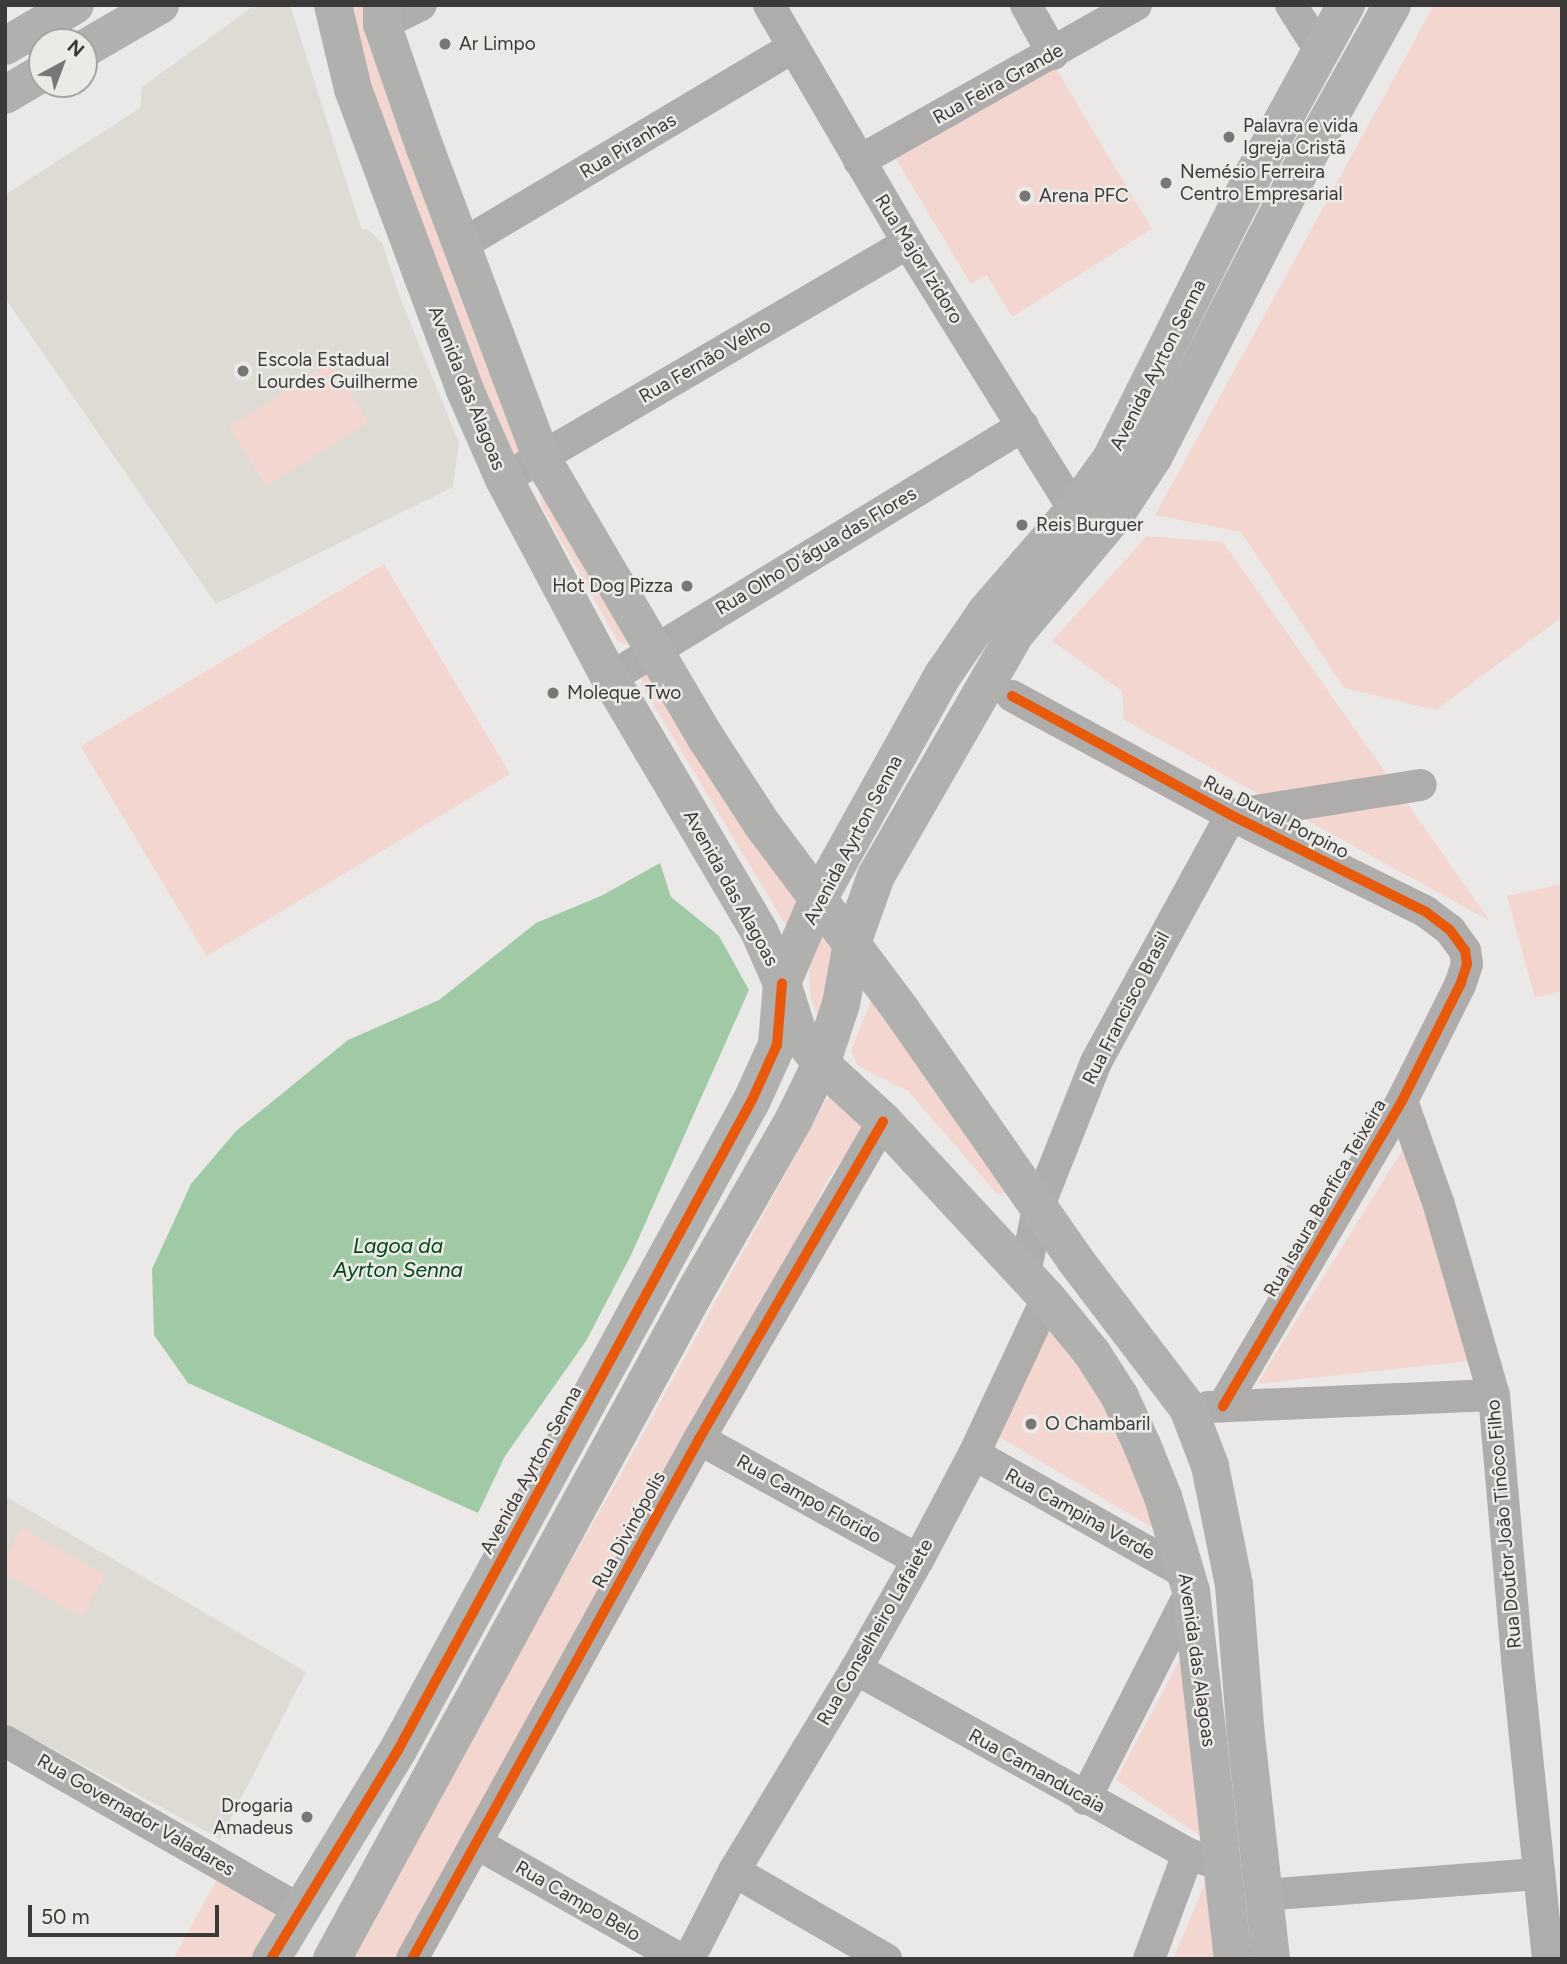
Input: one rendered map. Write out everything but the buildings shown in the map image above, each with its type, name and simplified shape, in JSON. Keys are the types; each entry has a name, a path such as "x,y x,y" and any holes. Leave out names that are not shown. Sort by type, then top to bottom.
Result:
{"main road":[{"path":"5,46 75,5"},
{"path":"98,41 160,5"},
{"name":"Avenida das Alagoas","path":"333,5 354,89 464,388 504,480 610,678 748,911 782,983 798,1033 821,1064 883,1121 1036,1286 1092,1353 1120,1396 1163,1497 1189,1582 1205,1860 1233,1959"},
{"name":"Avenida Ayrton Senna","path":"271,1959 303,1911 405,1738 752,1100 776,1045 782,983 817,901 943,675 1010,581 1074,510 1111,459 1254,173 1301,93 1346,5"},
{"name":"Avenida Ayrton Senna","path":"332,1959 695,1292 794,1119 821,1064 841,1004 852,943 876,876 983,685 1015,634 1116,514 1154,456 1304,163 1392,5"},
{"name":"Avenida das Alagoas","path":"382,15 541,457 726,769 817,901 852,943 1038,1208 1206,1407 1210,1466 1234,1585 1246,1736 1271,1959"},
{"path":"1301,93 1316,102 1318,109 1303,146 1304,163"}],"street":[{"path":"382,15 421,5"},
{"name":"Rua Major Izidoro","path":"769,5 908,243 1074,510"},
{"path":"1026,5 1053,54"},
{"name":"Rua Feira Grande","path":"859,161 1136,5"},
{"path":"1291,5 1321,52"},
{"name":"Rua Piranhas","path":"463,244 793,47"},
{"name":"Rua Fernão Velho","path":"504,480 908,243"},
{"name":"Rua Olho D'água das Flores","path":"610,678 1023,425"},
{"name":"Rua Durval Porpino","path":"1012,696 1231,815 1426,912 1442,923 1459,940 1467,964 1451,1004"},
{"path":"1231,815 1421,785"},
{"name":"Rua Francisco Brasil","path":"1036,1286 1038,1208 1096,1062 1231,815"},
{"name":"Rua Isaura Benfica Teixeira","path":"1206,1407 1402,1101 1451,1004"},
{"name":"Rua Doutor João Tinôco Filho","path":"1402,1101 1440,1205 1494,1395 1548,1959"},
{"name":"Rua Divinópolis","path":"412,1959 699,1439 883,1121"},
{"path":"995,1240 1038,1208"},
{"name":"Rua Conselheiro Lafaiete","path":"689,1959 734,1871 856,1669 974,1454 1036,1286"},
{"path":"1206,1407 1494,1395"},
{"name":"Rua Campo Florido","path":"699,1439 918,1560"},
{"name":"Rua Campina Verde","path":"974,1454 1189,1582"},
{"path":"1085,1799 1189,1582"},
{"name":"Rua Camanducaia","path":"856,1669 1085,1799 1205,1860"},
{"name":"Rua Governador Valadares","path":"5,1741 303,1911"},
{"name":"Rua Campo Belo","path":"476,1843 680,1959"},
{"path":"1149,1959 1205,1860"},
{"path":"734,1871 886,1959"},
{"path":"1265,1895 1539,1874"}],"shaded area":[{"name":"Escola Estadual Lourdes Guilherme","path":"255,5 290,5 361,228 370,231 382,243 401,300 459,443 453,487 216,604 5,298 5,195 140,108 142,87"},
{"path":"342,5 374,5 535,447 518,457 508,448 460,330"},
{"path":"1434,5 1562,5 1562,617 1436,710 1344,688 1241,532 1155,515"},
{"name":"Arena PFC","path":"1055,67 1152,229 1012,317 987,275 971,284 896,159"},
{"path":"331,363 368,422 266,486 229,427"},
{"path":"540,492 637,641 629,646 617,640 541,505"},
{"path":"1147,536 1223,542 1490,921 1124,720 1122,691 1052,641"},
{"path":"384,564 510,774 207,956 81,746"},
{"path":"645,669 806,888 791,934 641,684"},
{"path":"1562,884 1562,991 1535,998 1507,896"},
{"path":"822,921 842,950 826,1038 811,998 809,969"},
{"path":"878,983 1013,1191 997,1194 908,1091 858,1066 851,1051"},
{"path":"831,1091 866,1111 858,1136 826,1183 791,1253 401,1959 342,1959 616,1483"},
{"path":"1411,1136 1479,1360 1257,1384"},
{"path":"1057,1319 1175,1541 991,1432"},
{"path":"5,1496 306,1672 220,1839 5,1723"},
{"path":"22,1528 105,1575 82,1617 5,1574 5,1557"},
{"path":"1187,1646 1204,1838 1116,1780"},
{"path":"220,1874 285,1902 252,1959 173,1959"},
{"path":"1206,1881 1226,1959 1173,1959"}],"water":[{"name":"Lagoa da Ayrton Senna","path":"660,863 671,897 719,936 749,990 632,1253 586,1341 505,1456 478,1513 188,1383 154,1335 152,1269 191,1184 236,1131 348,1040 439,1000 536,923 603,895"}],"cycle path":[{"path":"1012,696 1231,815 1426,912 1450,930 1465,951 1467,964 1460,985 1402,1101 1223,1406"},
{"path":"271,1959 398,1750 752,1100 777,1045 782,983"},
{"path":"412,1959 699,1439 883,1121"}],"place":[{"name":"Ar Limpo","path":"445,44"},
{"name":"Palavra e vida Igreja Cristã","path":"1229,137"},
{"name":"Nemésio Ferreira Centro Empresarial","path":"1166,183"},
{"name":"Arena PFC","path":"1025,196"},
{"name":"Escola Estadual Lourdes Guilherme","path":"243,371"},
{"name":"Reis Burguer","path":"1022,525"},
{"name":"Hot Dog Pizza","path":"687,586"},
{"name":"Moleque Two","path":"553,693"},
{"name":"O Chambaril","path":"1031,1424"},
{"name":"Drogaria Amadeus","path":"307,1817"}]}
